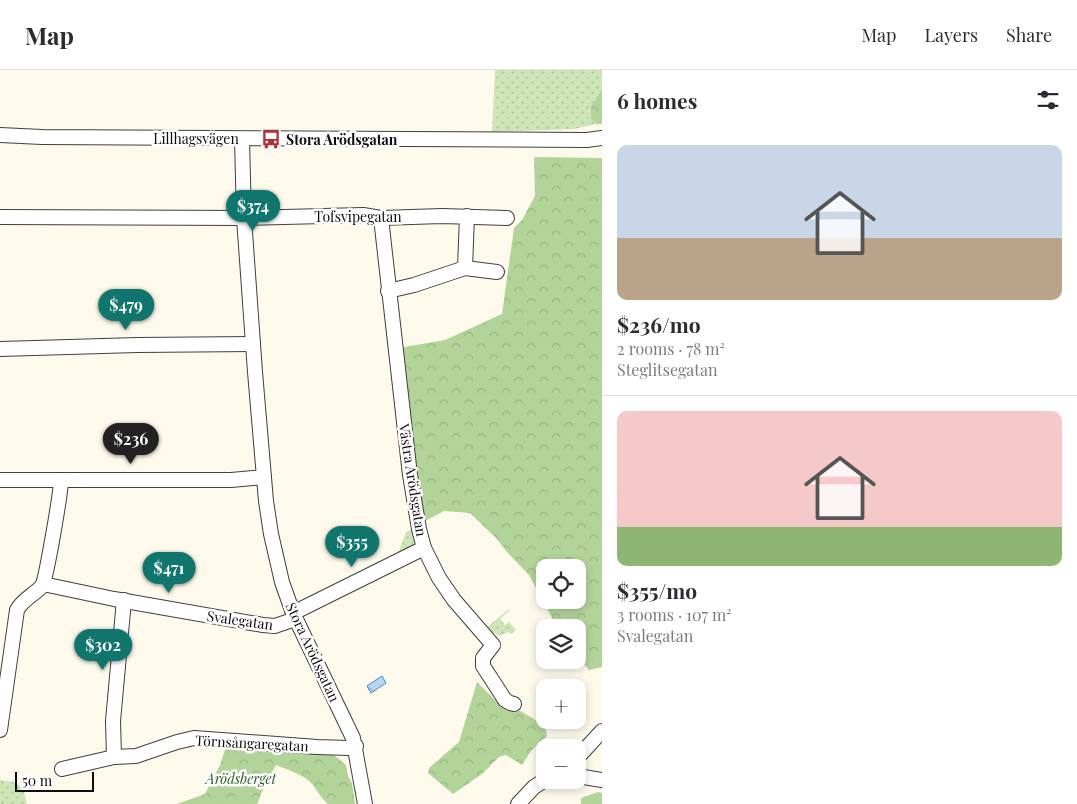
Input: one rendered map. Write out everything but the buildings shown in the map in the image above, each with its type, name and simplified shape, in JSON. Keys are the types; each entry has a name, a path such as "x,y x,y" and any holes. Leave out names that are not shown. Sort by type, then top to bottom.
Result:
{"street":[{"name":"Lillhagsvägen","path":"0,135 242,139 587,140 602,138"},
{"name":"Stora Arödsgatan","path":"242,139 244,218 253,344 271,534 282,582 294,616 344,716 356,746 366,804"},
{"name":"Tofsvipegatan","path":"0,217 244,218 363,215 381,218 402,216 507,218"},
{"path":"465,268 467,216"},
{"name":"Västra Arödsgatan","path":"381,218 410,475 424,548 438,578 493,646 483,658 483,666 506,700 514,704"},
{"path":"388,291 414,285 465,268 497,272"},
{"path":"0,349 253,344"},
{"path":"0,480 231,480 264,476"},
{"path":"0,730 17,610 20,604 43,584 61,495 61,480"},
{"name":"Svalegatan","path":"43,584 275,626 424,548"},
{"path":"114,757 113,721 124,600"},
{"path":"586,748 602,731"},
{"name":"Törnsångaregatan","path":"62,769 114,757 136,756 194,738 350,748 356,746"},
{"path":"586,777 602,780"},
{"path":"518,804 536,786"}],"green space":[{"path":"495,70 602,70 602,89 591,106 591,119 597,124 574,129 492,132"},
{"path":"602,89 602,124 597,124 591,119 591,106"},
{"path":"534,157 602,158 602,667 589,670 586,666 586,619 553,619 547,609 586,609 586,559 536,559 536,588 529,575 496,538 470,513 444,511 425,521 418,484 399,348 445,340 502,314 514,228 522,220 535,196"},
{"path":"414,528 415,538 411,550 398,554 406,532"},
{"path":"509,609 500,619 505,625 509,622 516,630 511,634 508,632 499,636 486,628"},
{"path":"477,682 497,702 512,706 536,720 536,729 546,729 547,736 544,739 536,739 536,746 522,765 506,755 499,757 482,774 453,794 428,773 429,768 459,742"},
{"name":"Arödsberget","path":"226,747 315,751 334,755 346,765 348,776 352,783 355,804 328,804 306,778 276,765 266,782 257,804 177,804 205,794 220,765"},
{"path":"0,780 14,782 23,788 27,804 0,804"},
{"path":"598,792 602,793 602,804 581,804 581,798"}],"water":[{"path":"382,676 386,683 371,693 367,686"}],"place":[{"name":"Stora Arödsgatan","path":"271,139"}]}
